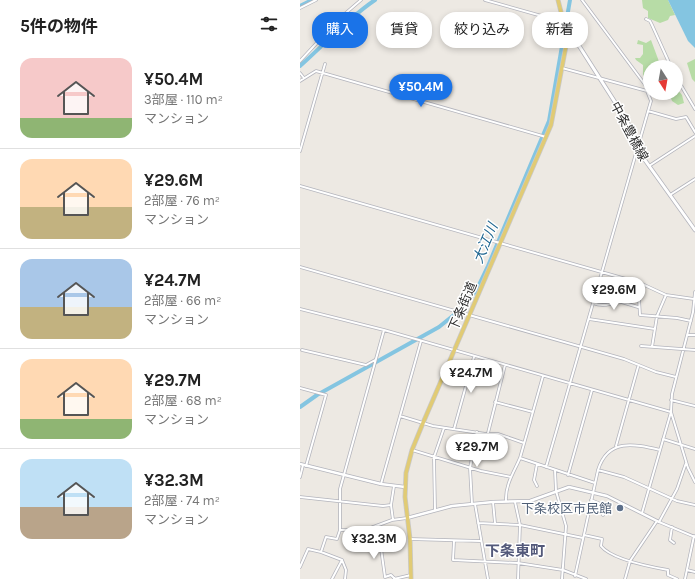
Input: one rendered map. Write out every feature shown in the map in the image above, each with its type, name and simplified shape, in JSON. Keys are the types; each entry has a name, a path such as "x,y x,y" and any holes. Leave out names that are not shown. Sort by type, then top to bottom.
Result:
{"main road":[{"path":"558,0 562,12"},
{"name":"下条街道","path":"411,577 410,539 405,487 406,473 412,450 469,315 501,244 544,136 555,106 565,48"},
{"name":"中条豊橋線","path":"580,48 627,121 637,147 695,230"}],"street":[{"path":"300,8 316,0"},
{"path":"300,61 326,35 332,26 361,0"},
{"path":"485,0 532,14"},
{"path":"583,0 643,81"},
{"path":"646,19 652,25 668,60"},
{"path":"300,150 325,64"},
{"path":"562,68 643,90"},
{"path":"300,82 315,71 544,136"},
{"path":"300,73 304,78"},
{"path":"683,88 695,108"},
{"path":"546,467 651,100"},
{"path":"648,111 676,119 686,117 695,132"},
{"path":"649,166 695,136"},
{"path":"670,195 695,179"},
{"path":"300,186 602,272 638,283 666,295 694,299"},
{"path":"691,224 695,222"},
{"path":"300,267 628,360 638,366 676,377"},
{"path":"618,301 623,279"},
{"path":"638,283 638,307 640,315 677,318 691,321"},
{"path":"642,513 671,412 671,400 691,321 695,293"},
{"path":"652,347 657,316 666,295"},
{"path":"593,304 608,305 618,301 638,307"},
{"path":"300,309 384,330 671,412"},
{"path":"589,319 624,325 647,326 655,329"},
{"path":"321,552 326,537 337,539 340,530 340,489 343,475 384,330"},
{"path":"687,335 695,336"},
{"path":"381,484 421,341"},
{"path":"640,346 695,350"},
{"path":"302,350 366,365 376,359"},
{"path":"454,429 474,356"},
{"path":"488,433 505,365"},
{"path":"575,576 598,470 608,453 616,446 638,366"},
{"path":"506,502 506,491 520,458 543,376"},
{"path":"300,388 326,395 300,477"},
{"path":"568,475 592,390"},
{"path":"671,400 695,406"},
{"path":"496,402 532,412"},
{"path":"671,412 686,463 695,482"},
{"path":"400,416 444,428 498,434 524,442"},
{"path":"435,510 434,457 444,428"},
{"path":"477,432 470,468 473,504 488,579"},
{"path":"663,440 695,449"},
{"path":"616,446 638,446 660,450"},
{"path":"412,450 470,468 511,477"},
{"path":"520,458 595,483"},
{"path":"625,579 630,561 678,489 686,463"},
{"path":"536,464 534,480 537,486"},
{"path":"303,465 381,484 405,487"},
{"path":"555,470 556,491 564,514 566,535 562,579"},
{"path":"598,470 624,477 672,499 695,505"},
{"path":"393,520 391,505 394,486"},
{"path":"340,530 360,531 378,527 393,520 407,518 435,510 473,504 535,500 569,487 607,496 658,521 694,536 685,579"},
{"path":"300,497 340,500 379,507 391,505"},
{"path":"591,500 603,505 601,511 603,515"},
{"path":"493,502 495,523"},
{"path":"515,502 520,525 518,579"},
{"path":"478,524 495,523 520,525 583,538"},
{"path":"378,527 385,577 391,575 394,579 411,577"},
{"path":"672,527 670,540 674,542"},
{"path":"584,534 602,540 600,546 602,549 618,558 668,570 668,575 678,579"},
{"path":"410,539 480,541"},
{"path":"454,541 453,560 483,560 518,563 563,570 575,576 586,579"},
{"path":"300,567 308,549 321,552 342,560 346,570 345,579"},
{"path":"332,579 342,560"},
{"path":"687,570 695,572"}],"green space":[{"path":"642,0 668,0 675,15 670,16 668,20 660,23 648,18 648,11 643,8"},
{"path":"638,40 646,43 651,40 658,60 643,60 643,65 636,60 635,58 640,58 643,54 643,45 637,44"},
{"path":"695,59 695,82 692,79 687,63"},
{"path":"683,99 684,103 678,105 672,101"}],"water":[{"path":"668,0 695,0 695,48 688,41"}],"waterway":[{"path":"300,6 312,0"},
{"path":"300,66 346,23 375,0"},
{"name":"大江川","path":"300,407 317,395 439,327 460,310 476,291 549,121 570,0"}],"place":[{"name":"下条校区市民館","path":"620,508"}],"district":[{"name":"下条東町","path":"515,551"}]}
